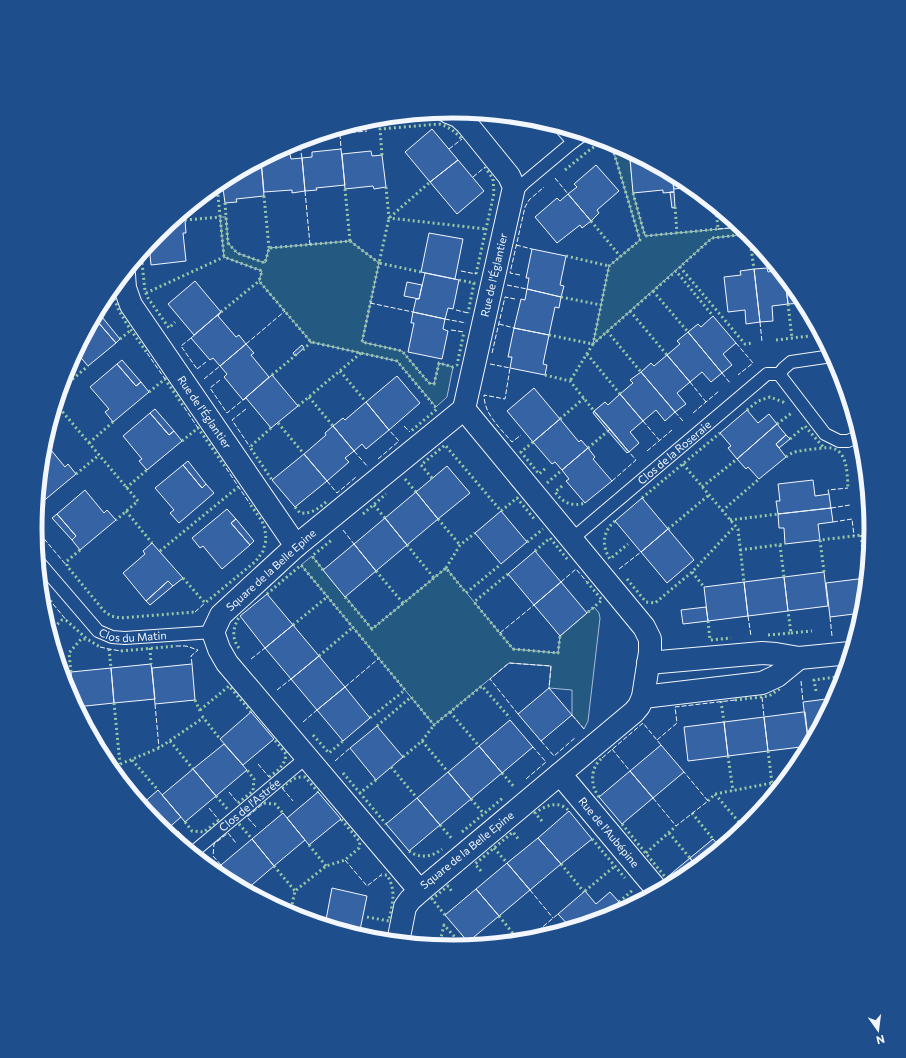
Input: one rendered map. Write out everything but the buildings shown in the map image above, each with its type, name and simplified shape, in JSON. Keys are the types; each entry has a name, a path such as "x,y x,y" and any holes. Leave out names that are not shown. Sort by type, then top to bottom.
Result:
{"street":[{"path":"472,119 509,176 514,187"},
{"name":"Rue de l'Églantier","path":"464,409 514,187"},
{"name":"Rue de l'Églantier","path":"125,282 131,305 296,546"},
{"name":"Square de la Belle Epine","path":"464,409 647,631 650,639 650,648 643,697 639,706 634,712 420,891 227,663 219,649 213,632 221,615 296,546 464,409"},
{"path":"648,663 762,653 799,658 844,654"},
{"path":"643,697 762,683 777,676 799,658"},
{"name":"Rue de l'Aubépine","path":"560,774 655,887"},
{"path":"399,936 405,907 420,891"}],"lane":[{"path":"566,134 573,142"},
{"path":"514,187 521,186 578,138"},
{"name":"Clos de la Roseraie","path":"572,539 767,374 779,374 791,362 826,357"},
{"path":"779,374 825,434 839,441 848,441 854,438"},
{"name":"Clos du Matin","path":"44,568 98,631 112,637 125,638 213,632"},
{"name":"Clos de l'Astrée","path":"196,849 307,757"}],"shaded area":[{"path":"613,150 630,158 634,197 645,236 733,228 741,235 712,238 593,344 609,266 640,240"},
{"path":"220,217 226,217 228,243 237,253 265,263 269,248 350,241 379,263 362,342 402,351 429,383 434,384 439,363 453,367 447,397 436,407 397,361 311,342 259,281 262,271 224,257"},
{"path":"312,556 372,629 446,568 513,649 558,653 560,636 594,607 599,613 600,618 588,721 584,729 572,715 572,690 549,688 551,666 509,663 434,725 301,565"}],"hedge":[{"path":"382,155 380,129 439,124 452,130 462,139"},
{"path":"565,170 592,148 599,145"},
{"path":"613,150 640,240 609,266 593,344 676,271 713,316"},
{"path":"476,274 494,193 493,179 485,167"},
{"path":"421,272 379,263 389,218 430,182"},
{"path":"386,187 389,218 486,229"},
{"path":"345,189 350,241"},
{"path":"218,192 224,257 262,271 259,281 311,342 397,361 437,409 410,432"},
{"path":"633,193 645,236 718,229 717,214"},
{"path":"264,196 269,248"},
{"path":"225,203 228,243 237,253 265,263 269,248 350,241 379,263 362,342 402,351 429,383 434,384 439,363 453,367 457,365 464,332"},
{"path":"675,207 677,233"},
{"path":"185,220 220,217"},
{"path":"591,221 620,256"},
{"path":"741,235 712,238 680,267 745,344 752,343"},
{"path":"751,245 754,269"},
{"path":"566,256 609,266"},
{"path":"146,293 224,257"},
{"path":"142,261 145,291 148,298 169,328 175,322"},
{"path":"459,280 474,283 468,313"},
{"path":"221,312 259,281"},
{"path":"653,291 688,332"},
{"path":"114,297 121,314 147,353"},
{"path":"561,297 601,305"},
{"path":"788,304 792,338"},
{"path":"630,311 667,355"},
{"path":"120,339 131,330"},
{"path":"607,331 641,372"},
{"path":"549,335 593,344 570,381"},
{"path":"776,340 809,336"},
{"path":"303,350 311,342"},
{"path":"298,406 361,353"},
{"path":"272,375 297,354"},
{"path":"587,354 620,394"},
{"path":"69,382 88,366"},
{"path":"340,371 366,402"},
{"path":"545,375 570,381 594,411"},
{"path":"149,392 165,379 184,407"},
{"path":"309,397 333,426"},
{"path":"747,410 758,401 770,397 783,402 786,405"},
{"path":"560,419 584,398"},
{"path":"60,409 138,501 116,520"},
{"path":"777,424 793,412"},
{"path":"89,443 113,422"},
{"path":"278,423 304,454"},
{"path":"790,439 805,426 824,448"},
{"path":"182,441 198,428 226,468"},
{"path":"271,428 250,447 272,480"},
{"path":"588,448 608,431"},
{"path":"642,498 720,433"},
{"path":"533,442 521,452 539,474 547,467"},
{"path":"432,478 421,465 445,445 501,511 517,498 535,520"},
{"path":"786,457 795,452 812,449 831,448 837,450 844,458 846,464 848,488"},
{"path":"76,474 99,455"},
{"path":"702,487 737,459"},
{"path":"683,464 738,529 744,582"},
{"path":"126,488 147,470"},
{"path":"547,483 562,470"},
{"path":"405,479 416,492"},
{"path":"722,511 759,479"},
{"path":"562,486 555,492 561,499 576,505 585,503"},
{"path":"160,551 238,487"},
{"path":"363,514 386,494"},
{"path":"668,529 709,495"},
{"path":"295,507 300,513 308,513 317,509 326,502"},
{"path":"183,578 205,603 256,561 263,551 266,540 265,529 262,521 250,504"},
{"path":"374,505 385,518"},
{"path":"126,511 152,543"},
{"path":"730,520 778,514"},
{"path":"438,519 460,545"},
{"path":"615,521 608,529 604,543 610,559 628,544"},
{"path":"627,579 646,602 655,603 692,572 735,526"},
{"path":"527,542 543,529"},
{"path":"446,568 460,545 475,533"},
{"path":"861,535 863,553"},
{"path":"824,572 820,540 864,535"},
{"path":"535,551 550,538 568,560"},
{"path":"323,570 312,556 333,539"},
{"path":"740,550 785,544"},
{"path":"407,545 434,578"},
{"path":"780,545 784,577"},
{"path":"80,550 67,561 67,566 104,611 111,616 120,618 195,612"},
{"path":"345,597 372,629 446,568 466,593 501,564"},
{"path":"267,594 301,565 405,690 370,718"},
{"path":"376,571 403,603"},
{"path":"692,572 704,587"},
{"path":"508,574 474,602 513,649 558,653 560,636"},
{"path":"587,582 602,600 587,613"},
{"path":"293,625 327,597"},
{"path":"48,598 53,604"},
{"path":"768,635 791,633 788,611"},
{"path":"239,648 236,644 234,628 240,616"},
{"path":"54,627 62,620 67,621 87,639 100,647"},
{"path":"708,621 710,640 731,638"},
{"path":"319,656 352,628"},
{"path":"791,633 812,631"},
{"path":"71,672 69,653 81,639 87,639"},
{"path":"121,651 176,646"},
{"path":"150,648 151,664"},
{"path":"109,649 111,668"},
{"path":"816,691 814,680 836,677"},
{"path":"200,710 229,686 251,712"},
{"path":"377,726 411,697 434,725 482,686 510,718"},
{"path":"735,700 769,696 781,688"},
{"path":"195,700 200,711"},
{"path":"721,701 724,722"},
{"path":"114,703 120,764"},
{"path":"450,712 479,746"},
{"path":"202,716 220,739"},
{"path":"117,765 159,748 203,718"},
{"path":"403,757 422,741 434,725"},
{"path":"313,735 329,753 343,741"},
{"path":"269,777 282,765 286,754 274,739"},
{"path":"170,741 193,769"},
{"path":"422,741 448,772"},
{"path":"768,751 772,783"},
{"path":"728,756 733,791"},
{"path":"599,797 594,787 593,772 598,762 602,758"},
{"path":"132,760 158,790"},
{"path":"391,767 417,798"},
{"path":"238,803 253,791 254,779 247,770"},
{"path":"343,773 360,793"},
{"path":"502,773 515,788"},
{"path":"282,788 295,778 305,777 318,792"},
{"path":"376,780 360,793 386,824"},
{"path":"708,801 715,794 772,783 775,784"},
{"path":"715,794 740,823"},
{"path":"216,796 229,811"},
{"path":"462,832 504,797"},
{"path":"471,799 484,814"},
{"path":"264,803 275,804 283,813"},
{"path":"542,821 535,813 548,806 557,805 569,811"},
{"path":"692,813 713,839"},
{"path":"292,907 295,891 326,866 345,860 359,848 360,842 341,819"},
{"path":"185,822 192,831 204,832 219,820"},
{"path":"239,824 252,839"},
{"path":"622,824 666,878"},
{"path":"440,825 453,840"},
{"path":"646,853 676,826"},
{"path":"481,871 475,864 513,832 519,840"},
{"path":"669,833 690,858"},
{"path":"592,839 625,878"},
{"path":"309,845 326,866"},
{"path":"494,848 507,863"},
{"path":"409,851 413,854 426,856 434,854 442,849"},
{"path":"561,864 584,892"},
{"path":"274,866 295,891"},
{"path":"585,891 615,866"},
{"path":"367,917 389,921 393,892 387,875 381,875"},
{"path":"445,915 432,899 448,886 453,893"},
{"path":"619,902 634,889"},
{"path":"499,916 514,935"},
{"path":"441,940 444,925 457,940"}],"fence":[{"path":"342,133 367,131"},
{"path":"340,134 341,149"},
{"path":"449,149 462,139"},
{"path":"300,147 302,158"},
{"path":"473,177 485,167"},
{"path":"555,178 568,194"},
{"path":"520,275 510,273 525,207 529,200 544,187"},
{"path":"305,191 310,245"},
{"path":"718,229 733,228"},
{"path":"516,245 532,249"},
{"path":"461,271 476,274"},
{"path":"507,285 527,289"},
{"path":"492,353 505,297 515,299"},
{"path":"370,303 413,312"},
{"path":"456,310 468,313"},
{"path":"246,344 285,311"},
{"path":"445,319 466,323"},
{"path":"760,322 762,342"},
{"path":"499,324 514,328"},
{"path":"451,330 464,332"},
{"path":"191,338 181,346 197,369"},
{"path":"736,343 753,363 738,375"},
{"path":"147,353 165,379"},
{"path":"197,369 206,362"},
{"path":"490,364 510,368 505,399 484,395 490,415 512,442 521,435"},
{"path":"204,379 220,366"},
{"path":"722,373 730,383"},
{"path":"220,380 210,388 227,413 243,400"},
{"path":"690,382 706,402"},
{"path":"693,413 719,391"},
{"path":"184,407 198,428"},
{"path":"246,409 232,420 250,447"},
{"path":"675,412 683,421"},
{"path":"643,421 660,441"},
{"path":"404,426 410,432"},
{"path":"378,459 399,441 389,430"},
{"path":"647,451 672,430"},
{"path":"354,451 368,467"},
{"path":"612,481 636,460 629,452"},
{"path":"226,468 250,504"},
{"path":"327,481 337,493 356,477"},
{"path":"829,494 828,490 848,488"},
{"path":"831,508 850,505"},
{"path":"833,522 852,519 854,536"},
{"path":"343,530 354,544"},
{"path":"42,537 67,566"},
{"path":"619,569 641,552"},
{"path":"561,582 576,569 587,582"},
{"path":"195,612 205,603"},
{"path":"53,604 67,621"},
{"path":"500,633 534,605"},
{"path":"748,616 751,636"},
{"path":"830,617 832,636"},
{"path":"176,646 186,646 198,650 191,656 192,664"},
{"path":"100,647 121,651"},
{"path":"251,659 265,648"},
{"path":"345,687 378,659"},
{"path":"518,714 490,679 509,663 551,666 549,688"},
{"path":"277,690 291,679"},
{"path":"801,681 803,702"},
{"path":"762,697 764,717"},
{"path":"657,740 677,723 675,707 735,700"},
{"path":"155,704 159,748"},
{"path":"303,722 317,710"},
{"path":"572,715 584,729"},
{"path":"602,758 643,723 661,745"},
{"path":"541,741 554,756 576,737"},
{"path":"526,779 546,762 533,747"},
{"path":"335,761 350,748"},
{"path":"612,749 630,771"},
{"path":"258,764 269,777"},
{"path":"653,798 676,826 708,801 684,772"},
{"path":"282,788 293,801"},
{"path":"229,792 238,803"},
{"path":"256,827 247,817 264,803"},
{"path":"209,808 219,820"},
{"path":"178,831 188,843"},
{"path":"221,865 213,856 214,844 228,833 236,843"},
{"path":"345,860 367,886 381,875"},
{"path":"530,890 553,918"},
{"path":"538,931 558,914"}]}
